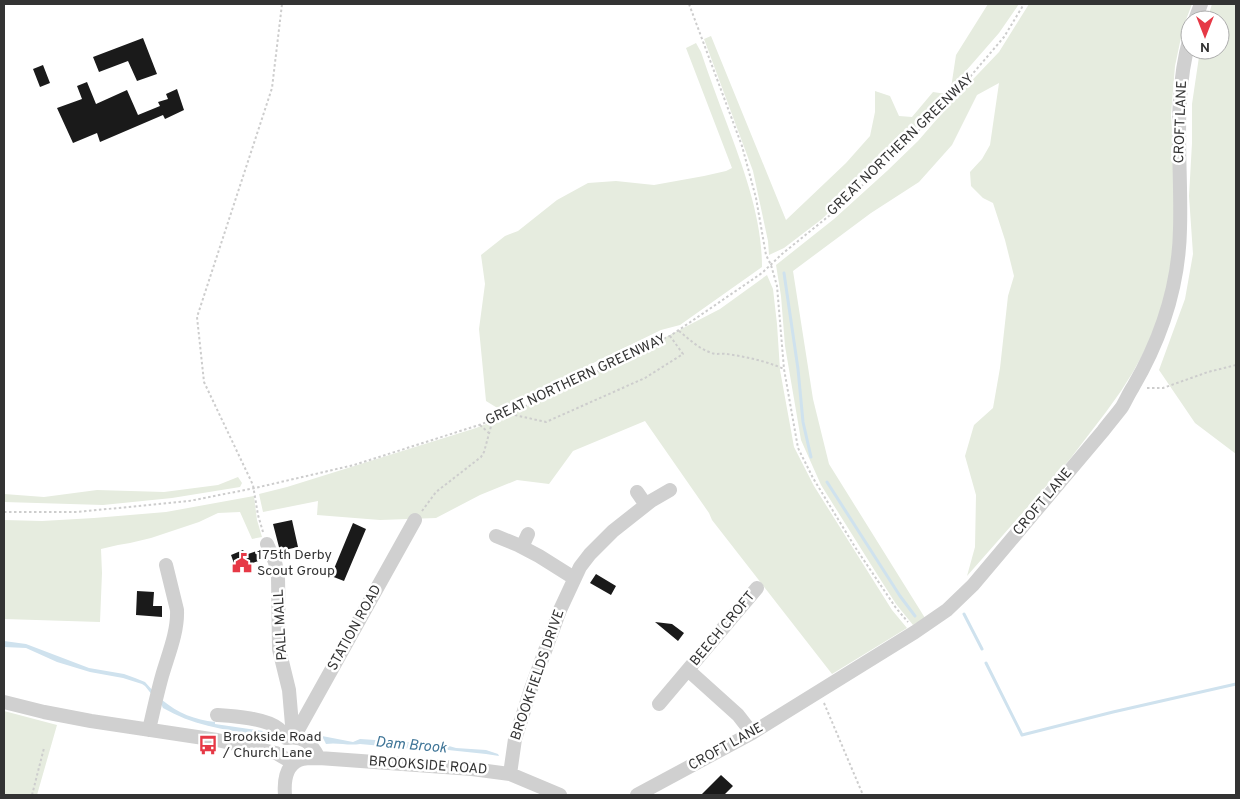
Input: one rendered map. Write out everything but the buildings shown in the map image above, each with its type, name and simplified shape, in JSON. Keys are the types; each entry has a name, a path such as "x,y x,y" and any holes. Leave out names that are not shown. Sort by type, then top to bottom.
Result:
{"street":[{"name":"CROFT LANE","path":"638,795 752,733 916,632 947,610 973,585 1122,406 1147,362 1156,341 1166,312 1179,252 1178,112 1185,60"},
{"name":"BROOKFIELDS DRIVE","path":"510,774 519,724 554,625 574,578 585,561 603,540 628,518 670,490"},
{"path":"637,492 646,505"},
{"name":"STATION ROAD","path":"271,752 278,743 291,737 415,520"},
{"path":"522,547 528,534"},
{"path":"496,536 540,556 574,578"},
{"name":"PALL MALL","path":"267,544 275,562 278,576 279,649 289,690 292,724 291,737"},
{"path":"149,730 177,617 166,565"},
{"name":"BEECH CROFT","path":"659,704 757,588"},
{"name":"BEECH CROFT","path":"688,670 738,715 752,733"},
{"path":"4,702 91,721 217,740 281,755 292,764 286,777 285,795"},
{"path":"217,715 243,717 278,727 291,737 307,741 319,758"},
{"name":"BROOKSIDE ROAD","path":"292,764 299,760 319,758 472,769 510,774 553,794"}],"path":[{"path":"267,544 258,515 254,488 204,382 197,317 272,88 282,4"},
{"path":"688,4 742,146 756,198 766,255 777,286 784,369 798,448 813,478 855,546 891,600 916,632"},
{"name":"GREAT NORTHERN GREENWAY","path":"4,512 77,512 189,501 354,465 509,414 617,362 640,348 670,336 762,273 782,254 840,207 952,98 1004,37 1024,4"},
{"path":"678,330 696,345 713,354 722,353 745,357 770,363 784,369"},
{"path":"509,414 546,422 645,378 683,354 670,336"},
{"path":"1132,388 1163,388 1208,372 1236,365"},
{"path":"415,520 436,492 481,457 493,419"},
{"path":"480,424 489,434"},
{"path":"818,692 863,795"},
{"path":"32,795 44,748"}],"shaded area":[{"path":"988,4 1019,4 999,33 951,88 956,55"},
{"path":"1029,4 1192,4 1190,10 1180,10 1180,42 1175,66 1171,115 1176,228 1170,280 1161,311 1147,346 1121,391 1070,459 967,576 975,547 976,495 965,456 974,425 993,408 1000,368 1008,296 1014,276 993,203 983,198 971,186 970,172 982,159 990,145 999,83 977,95 952,145 919,182 871,213 793,271 813,399 829,464 925,618 913,625 896,604 821,485 801,440 785,346 781,296 776,265 834,219 887,171 918,141 999,52"},
{"path":"1212,4 1236,4 1236,454 1195,423 1159,370 1185,299 1193,254 1189,196 1192,104 1199,60 1230,60 1230,10 1210,10"},
{"path":"711,36 786,220 846,163 870,136 875,112 875,91 890,96 899,116 912,117 933,92 946,94 919,125 822,219 784,248 769,255 768,241 753,171 704,39"},
{"path":"696,43 740,159 751,194 759,230 762,267 680,325 661,330 499,409 486,401 479,329 485,284 481,255 505,236 518,231 557,200 588,183 616,181 654,185 704,176 732,168 686,48"},
{"path":"767,275 773,289 780,370 794,447 814,486 892,610 907,628 832,674 712,520 645,421 573,451 549,484 517,480 480,495 436,518 380,520 317,515 318,501 263,512 259,494 476,428 496,420 571,386 720,309"},
{"path":"238,477 242,483 240,487 172,498 103,505 4,502 4,494 44,497 97,490 164,492 218,485"},
{"path":"254,496 257,520 262,537 252,539 240,512 218,513 199,522 151,538 101,549 100,622 4,619 4,520 42,521 166,512"},
{"path":"4,711 57,725 37,795 4,795"}],"water":[{"path":"4,641 26,644 89,668 124,674 135,678 145,682 154,692 153,696 142,684 57,662 26,648 4,647"},
{"path":"162,700 174,709 194,718 215,722 215,724 263,731 262,734 211,727 186,719 163,708"},
{"name":"Dam Brook","path":"322,736 353,742 360,739 421,743 426,747 449,746 486,750 499,756 448,750 360,744 326,744"}],"waterway":[{"path":"784,273 798,369 803,422 811,457"},
{"path":"827,482 900,596 915,616"},
{"path":"964,614 982,649"},
{"path":"986,663 1022,735 1236,684"}],"place":[{"name":"175th Derby Scout Group","path":"242,563"},
{"name":"Brookside Road / Church Lane","path":"208,745"}]}
